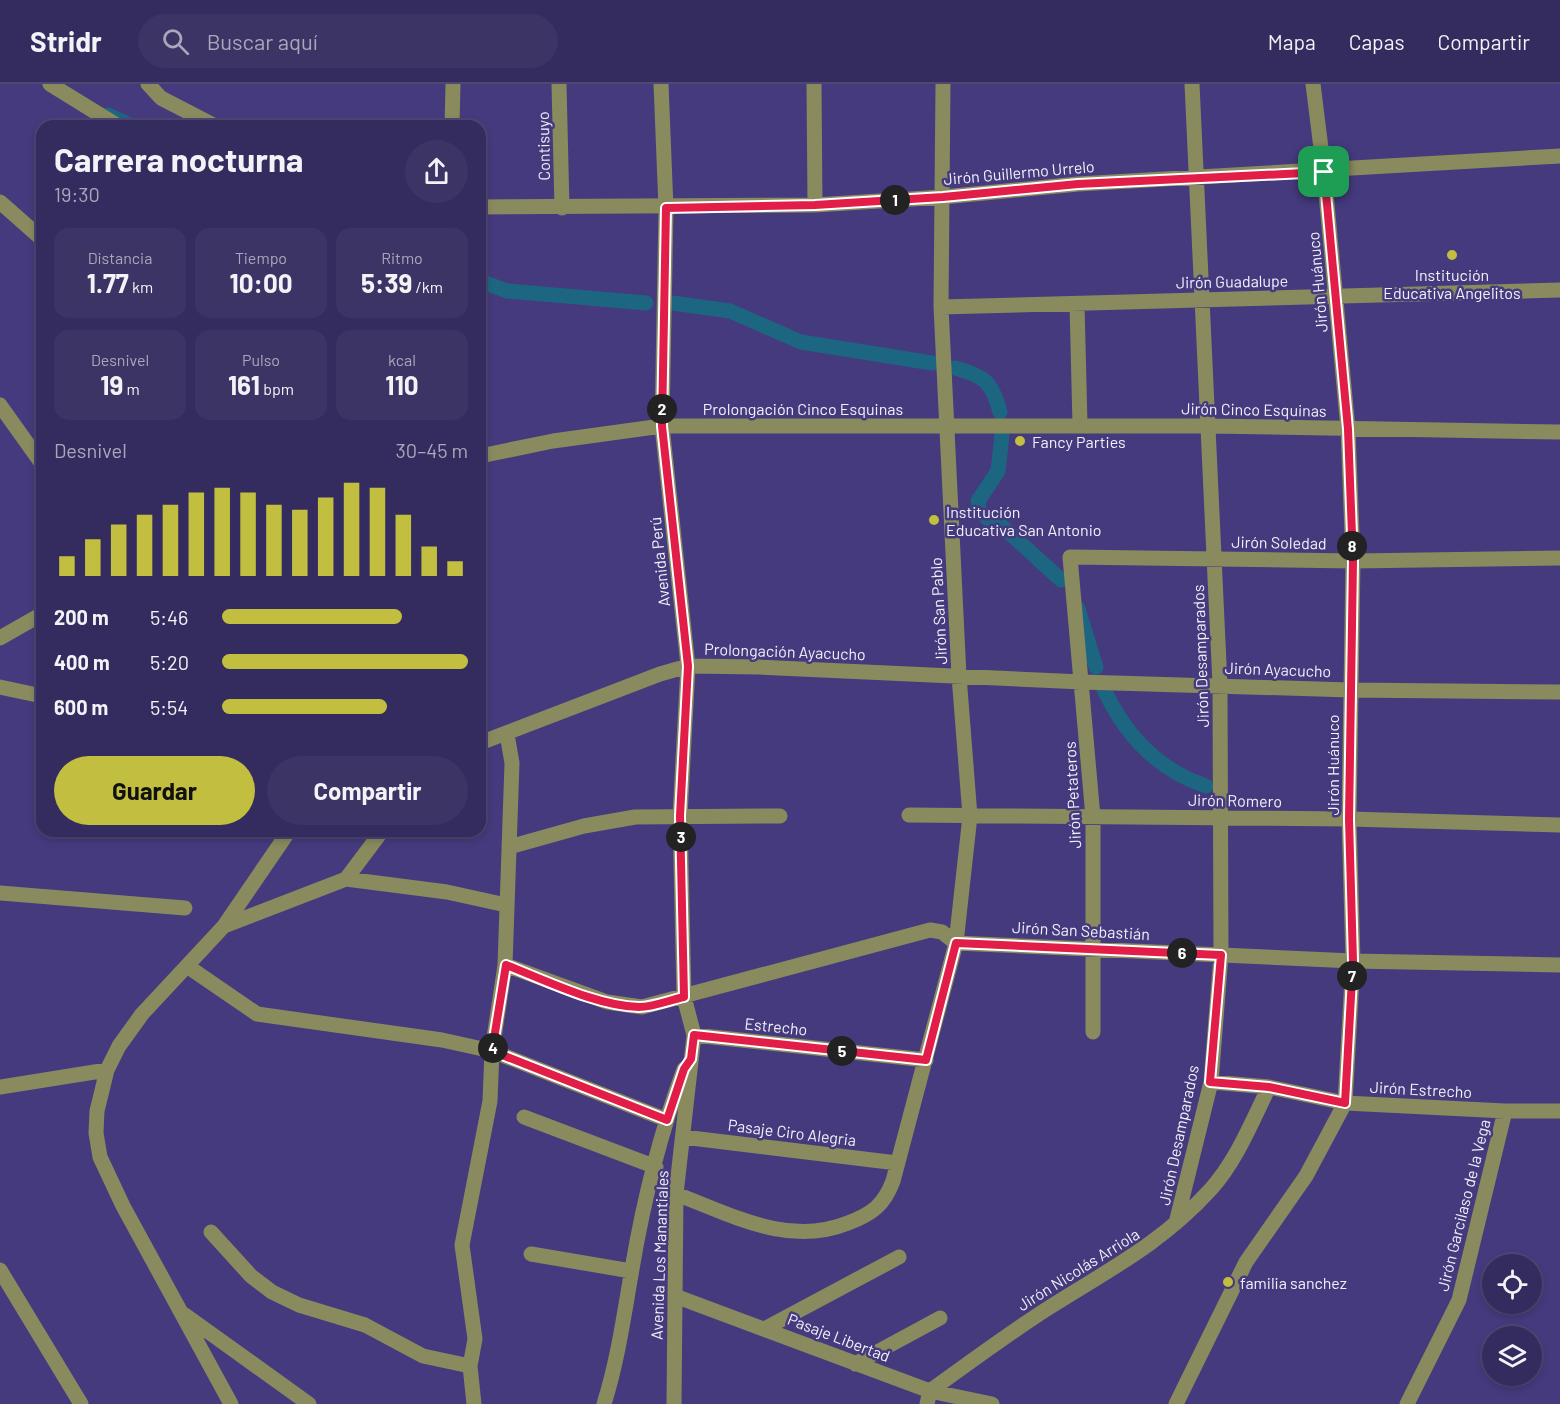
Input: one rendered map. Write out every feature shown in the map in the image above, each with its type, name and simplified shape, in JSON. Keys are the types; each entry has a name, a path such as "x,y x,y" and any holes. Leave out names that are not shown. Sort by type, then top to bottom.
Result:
{"street":[{"path":"50,84 108,120"},
{"path":"148,84 161,99 202,120"},
{"path":"452,120 453,84"},
{"name":"Contisuyo","path":"559,84 562,208"},
{"name":"Avenida Perú","path":"661,84 666,208 662,426 688,666 680,816 684,997 694,1035"},
{"path":"814,84 815,205"},
{"name":"Jirón San Pablo","path":"676,1194 779,1232 819,1231 867,1216 879,1208 890,1189 956,943 970,816 959,676 941,307 943,84"},
{"name":"Jirón Desamparados","path":"1176,1223 1210,1082 1221,955 1220,685 1192,84"},
{"name":"Jirón Huánuco","path":"1176,1404 1246,1262 1306,1176 1345,1103 1353,961 1349,819 1353,561 1348,429 1337,298 1313,84"},
{"name":"Jirón Guillermo Urrelo","path":"486,207 666,208 815,205 943,197 1078,184 1324,172 1560,156"},
{"path":"0,202 36,234"},
{"name":"Jirón Guadalupe","path":"941,307 1202,298 1337,298 1560,290"},
{"path":"1077,304 1080,425"},
{"path":"0,405 36,456"},
{"name":"Prolongación Cinco Esquinas","path":"486,455 553,441 662,426 948,427"},
{"name":"Jirón Cinco Esquinas","path":"948,427 1209,426 1560,432"},
{"name":"Jirón Soledad","path":"1070,557 1353,561 1560,558"},
{"name":"Jirón Petateros","path":"1070,557 1093,818 1093,1032"},
{"path":"0,638 36,617"},
{"name":"Prolongación Ayacucho","path":"486,741 660,674 688,666 959,676"},
{"name":"Jirón Ayacucho","path":"959,676 1350,690 1560,692"},
{"path":"0,687 36,695"},
{"path":"474,1404 470,1366 475,1339 462,1245 490,1101 492,1051 506,965 512,763 507,734"},
{"name":"Jirón Romero","path":"909,815 1349,819 1560,825"},
{"path":"509,847 584,826 635,817 780,816"},
{"path":"231,1404 177,1309 100,1157 96,1133 97,1111 107,1070 119,1046 142,1014 224,926 285,837"},
{"path":"346,879 378,837"},
{"path":"224,926 346,879 447,892 506,905"},
{"path":"0,893 185,908"},
{"name":"Jirón San Sebastián","path":"506,965 608,1002 642,1007 930,930 942,932 956,943 1094,947 1353,961 1560,965"},
{"path":"188,966 257,1014 442,1040 492,1051 667,1120"},
{"name":"Estrecho","path":"694,1035 926,1060"},
{"name":"Avenida Los Manantiales","path":"674,1404 676,1194 694,1035"},
{"path":"604,1404 616,1366 631,1271 667,1120 684,1069 691,1059"},
{"path":"0,1087 107,1070"},
{"name":"Jirón Estrecho","path":"1210,1082 1269,1087 1345,1103 1505,1111 1560,1111"},
{"name":"Jirón Nicolás Arriola","path":"929,1397 1024,1324 1148,1247 1176,1223 1211,1189 1230,1165 1269,1087"},
{"name":"Jirón Garcilaso de la Vega","path":"1407,1404 1459,1300 1505,1111"},
{"path":"524,1117 656,1167"},
{"name":"Pasaje Ciro Alegria","path":"683,1137 897,1163"},
{"path":"211,1232 251,1276 272,1292 298,1305 365,1325 423,1356 470,1366"},
{"path":"531,1254 631,1271"},
{"path":"766,1328 899,1257"},
{"path":"0,1270 81,1404"},
{"name":"Pasaje Libertad","path":"675,1296 766,1328 929,1397 992,1404"},
{"path":"177,1309 309,1404"},
{"path":"855,1364 940,1318"}],"waterway":[{"path":"108,115 119,120"},
{"path":"486,283 507,291 646,303"},
{"path":"672,303 730,311 801,342 932,363"},
{"path":"955,368 974,374 986,382 994,394 1000,412"},
{"path":"1002,435 998,471 978,501 979,510 988,519 1003,527 1061,580"},
{"path":"1078,609 1096,667"},
{"path":"1101,683 1119,717 1142,746 1171,769 1206,786"}],"place":[{"name":"Institución Educativa Angelitos","path":"1452,255"},
{"name":"Fancy Parties","path":"1020,441"},
{"name":"Institución Educativa San Antonio","path":"934,520"},
{"name":"familia sanchez","path":"1228,1282"}],"route":[{"path":"1324,172 1348,429 1353,561 1349,819 1353,961 1345,1103 1269,1087 1210,1082 1221,955 1094,947 956,943 926,1060 694,1035 691,1059 684,1069 667,1120 492,1051 506,965 608,1002 627,1006 642,1007 684,997 680,816 688,666 662,426 666,208 815,205 943,197 1078,184 1324,172"}]}
